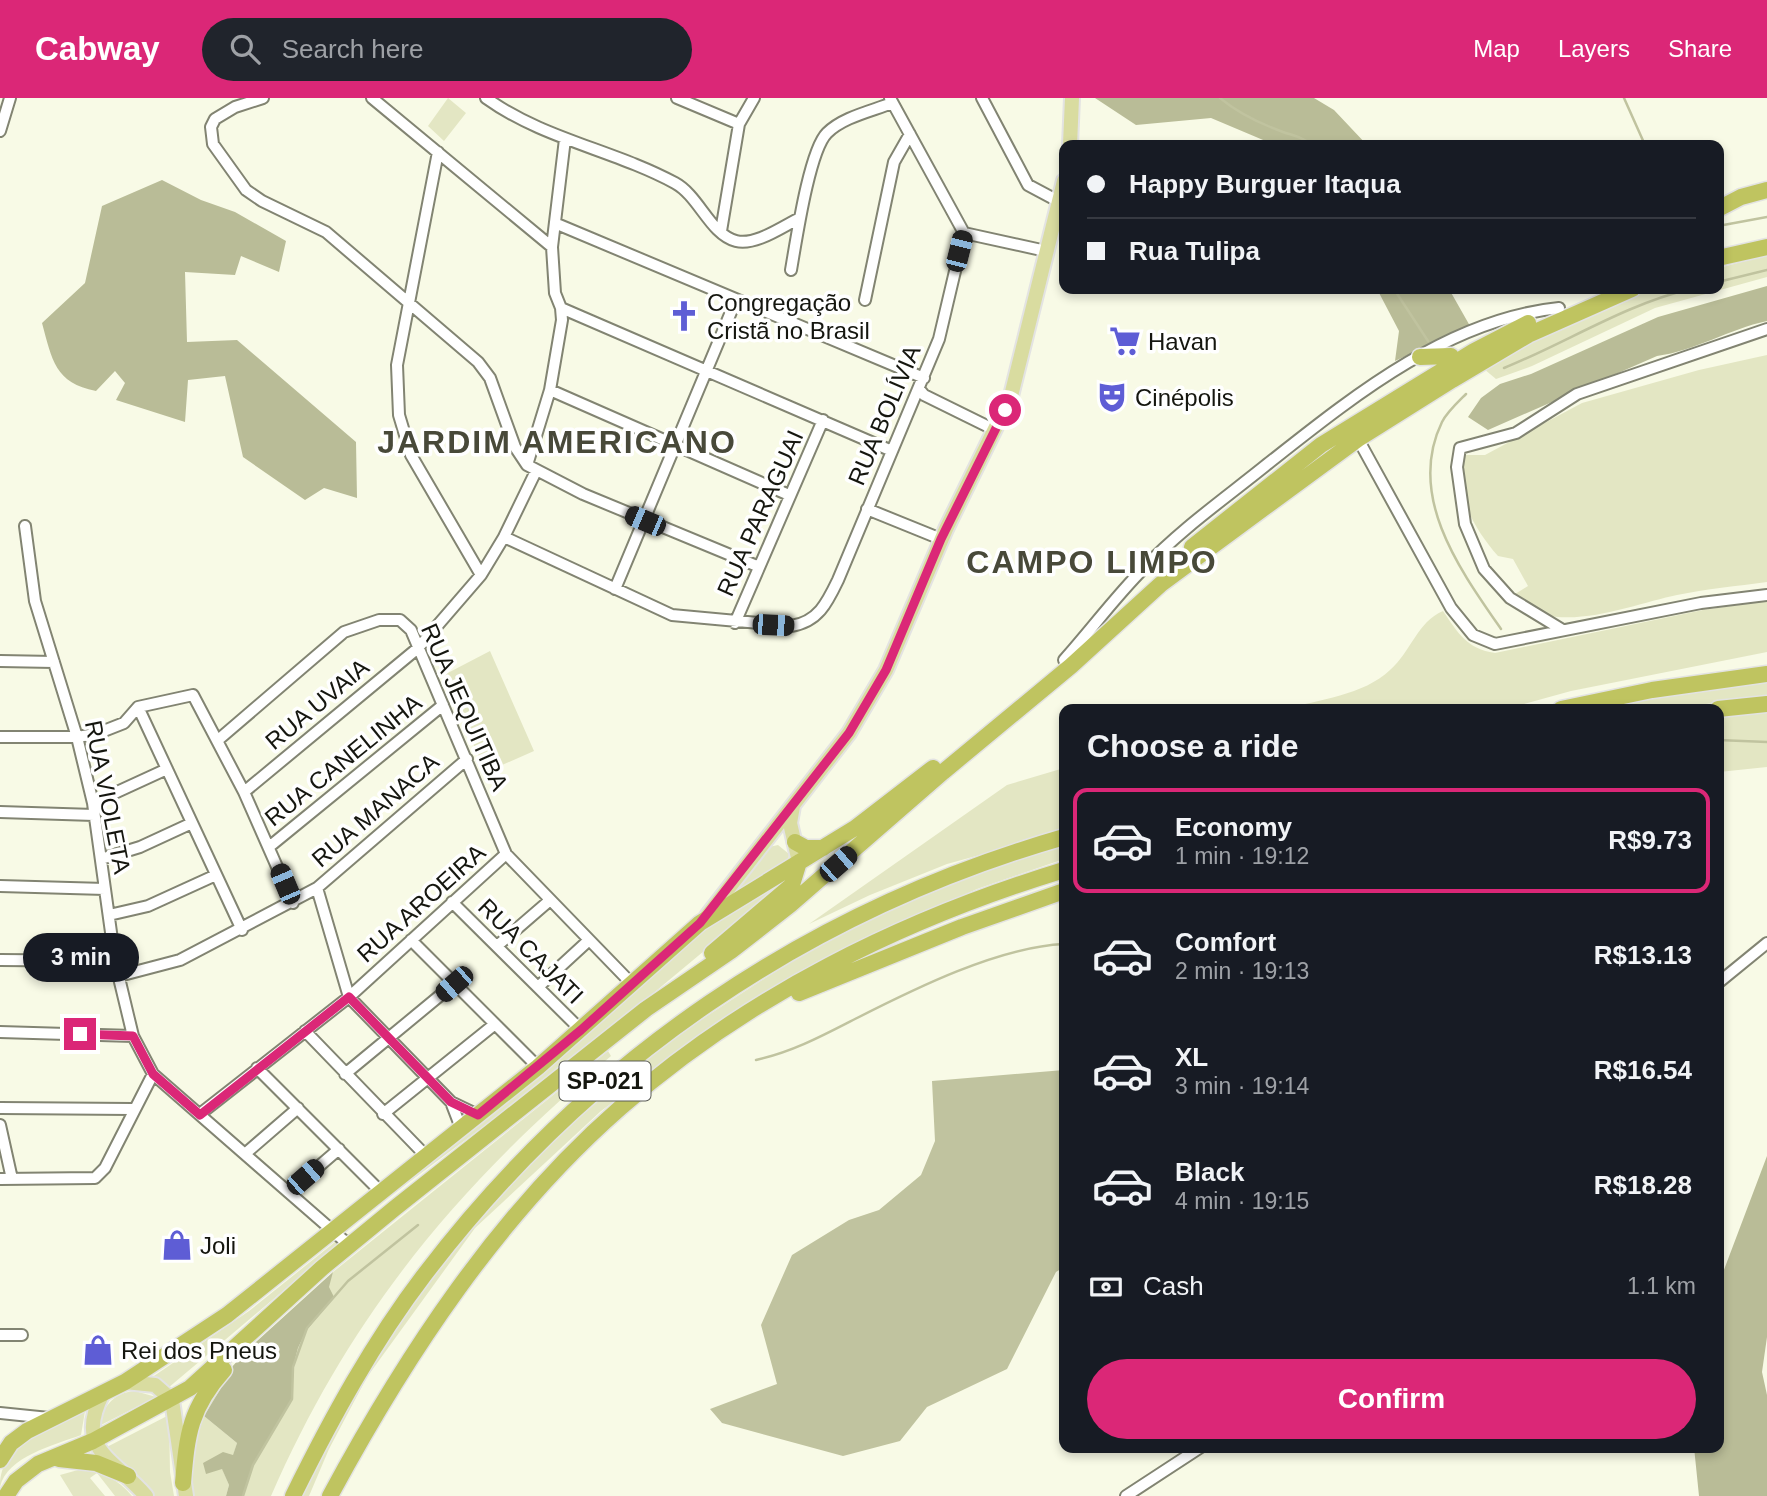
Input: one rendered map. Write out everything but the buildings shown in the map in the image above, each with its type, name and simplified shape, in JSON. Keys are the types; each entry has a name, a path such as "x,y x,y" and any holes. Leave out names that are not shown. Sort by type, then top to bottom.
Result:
{"highway":[{"path":"1724,206 1741,197 1767,190"},
{"path":"1724,257 1767,247"},
{"path":"0,1460 11,1443 48,1418 125,1382 227,1315 538,1067 700,923 855,828 1064,660 1156,577 1288,470 1370,414 1454,363 1559,308 1592,294"},
{"path":"646,1009 693,978 790,905 943,772 1072,666 1161,584 1358,439 1528,335 1621,294"},
{"path":"1420,357 1445,354 1451,356 1454,363 1453,372 1441,386"},
{"path":"1585,704 1652,690 1764,674"},
{"path":"1724,708 1767,704"},
{"path":"1743,706 1767,711"},
{"name":"SP-021","path":"293,1496 345,1396 425,1274 521,1160 610,1076 732,986 840,924 942,880 1059,839"},
{"path":"794,842 806,848 823,848"},
{"path":"6,1496 27,1471 93,1441 190,1388 349,1245 646,1009 788,888 798,874 799,862"},
{"name":"SP-021","path":"330,1496 409,1360 505,1231 572,1154 621,1107 733,1022 795,984 868,947 974,900 1059,872"},
{"path":"733,1022 838,975 1059,893"},
{"path":"184,1490 185,1446 195,1409 211,1385 268,1317"},
{"path":"53,1458 87,1461 128,1476"}],"main road":[{"path":"1071,140 1072,98"},
{"path":"1072,127 1082,98"},
{"path":"700,923 849,733 875,691 902,637 941,539 1011,396 1059,198"},
{"path":"794,802 790,823 799,862"},
{"path":"765,841 778,839 794,842"},
{"path":"125,1382 155,1385 172,1400 184,1490"},
{"path":"103,1393 92,1418 93,1441 146,1496"}],"street":[{"path":"0,131 10,98"},
{"path":"263,98 235,107 215,118 211,133 217,153 252,195 312,223 408,301 485,370 496,391 514,447 532,468 645,521 758,566"},
{"path":"372,98 552,247"},
{"path":"486,98 565,139 677,184 721,231 734,240 747,242 800,218"},
{"path":"677,98 739,124"},
{"path":"721,231 739,124 754,98"},
{"path":"982,98 1028,185 1058,201"},
{"path":"791,270 800,218 824,137 838,125 891,101 964,233 1046,251"},
{"path":"865,300 894,162 910,134"},
{"name":"RUA UVAIA","path":"244,792 418,648 481,575 504,537 532,468 550,390 561,308 555,293 552,247 565,139"},
{"path":"438,152 408,301 396,386 403,434 411,455 481,575"},
{"path":"556,224 736,300 822,332 922,383 924,395 995,430"},
{"name":"RUA BOLÍVIA","path":"735,623 802,624 824,607 922,383 944,319 964,233"},
{"path":"615,589 736,300"},
{"path":"561,308 892,450"},
{"path":"1064,660 1142,570 1198,520 1355,397 1420,357 1477,329 1541,310 1559,308"},
{"path":"1561,629 1510,598 1484,569 1465,524 1457,467 1460,448 1516,433 1577,394 1767,329"},
{"path":"550,390 789,495"},
{"name":"RUA PARAGUAI","path":"735,623 823,420"},
{"path":"1358,439 1451,608 1473,635 1495,644 1701,603 1767,595"},
{"path":"867,509 941,539"},
{"name":"RUA VIOLETA","path":"25,526 33,592 77,737 93,809 115,961 133,1036 153,1074 349,1245"},
{"path":"504,537 673,615 735,623"},
{"name":"RUA JEQUITIBA","path":"218,740 352,628 387,618 400,620 411,630 506,854 588,942 632,984"},
{"path":"0,661 54,662"},
{"path":"0,737 77,737 117,727 138,707 193,695 244,792 293,903"},
{"name":"RUA CANELINHA","path":"269,847 443,705"},
{"path":"138,707 242,930"},
{"name":"RUA MANACA","path":"119,976 180,960 293,903 317,888 467,759"},
{"path":"0,812 93,809 167,769"},
{"path":"101,859 139,847 192,823"},
{"name":"RUA AROEIRA","path":"200,1115 349,997 506,854"},
{"path":"109,915 148,906 216,875"},
{"path":"0,886 104,889"},
{"path":"317,888 349,997 451,1102 478,1115"},
{"path":"501,943 549,901"},
{"name":"RUA CAJATI","path":"452,902 501,943 538,987 581,1030"},
{"path":"411,940 538,1067"},
{"path":"538,987 588,942"},
{"path":"1724,978 1767,943"},
{"path":"0,960 115,961"},
{"path":"345,1074 454,984"},
{"path":"387,1110 495,1024"},
{"path":"305,1031 345,1074 387,1110 426,1156"},
{"path":"0,1032 133,1036"},
{"path":"257,1068 381,1192"},
{"path":"0,1125 6,1179 95,1178 105,1168 132,1110 153,1074"},
{"path":"451,1102 461,1128"},
{"path":"0,1108 132,1110"},
{"path":"246,1153 298,1108"},
{"path":"289,1192 339,1149"},
{"path":"0,1335 22,1335"},
{"path":"0,1413 48,1418"},
{"path":"1126,1496 1192,1453"}],"shaded area":[{"path":"448,98 466,113 444,141 428,126"},
{"path":"1095,98 1314,98 1334,110 1362,140 1263,140 1211,118 1136,125"},
{"path":"162,180 201,200 235,212 286,241 279,272 241,256 235,275 185,272 187,342 237,340 356,442 357,498 324,488 305,500 243,457 225,376 188,380 185,422 116,400 125,383 115,371 96,391 72,382 57,368 42,323 85,283 102,206"},
{"path":"1767,255 1767,277 1724,289 1724,267"},
{"path":"1767,286 1767,321 1685,350 1657,356 1488,430 1468,417 1481,398 1500,384 1531,374 1658,317"},
{"path":"1380,294 1452,294 1470,326 1395,361 1399,331"},
{"path":"1638,294 1706,294 1655,308 1532,366 1496,379 1484,369 1540,335"},
{"path":"1767,355 1767,582 1688,593 1591,616 1547,615 1529,608 1515,594 1528,586 1513,559 1498,556 1481,534 1468,510 1460,483 1460,455 1485,455 1582,403 1699,370"},
{"path":"1767,601 1767,652 1571,691 1524,704 1304,704 1354,691 1379,678 1397,663 1427,622 1443,611 1470,644 1495,653 1703,610"},
{"path":"490,651 534,751 486,772 442,676"},
{"path":"1767,679 1767,696 1706,704 1609,704"},
{"path":"1767,711 1767,767 1724,771 1724,714"},
{"path":"1059,769 1059,833 947,864 870,895 809,924 1007,785"},
{"path":"778,845 789,854 788,864 730,895 769,847"},
{"path":"1059,845 1059,861 977,889 845,949 703,1036 601,1111 475,1228 367,1377 329,1449 309,1496 294,1496 362,1361 520,1164 647,1055 796,958 871,918 971,875"},
{"path":"787,876 716,941 578,1056 362,1217 573,1046 713,919"},
{"path":"608,1051 611,1056 505,1153 414,1255 336,1368 302,1430 271,1496 243,1496 253,1465 292,1399 293,1367 298,1348 333,1272"},
{"path":"1059,1070 1059,1270 1007,1369 927,1407 900,1441 843,1456 722,1423 710,1409 777,1384 761,1325 792,1255 849,1220 879,1210 921,1175 935,1141 932,1081"},
{"path":"1767,1156 1767,1337 1762,1372 1767,1395 1767,1496 1699,1496 1695,1453 1724,1453 1724,1270"},
{"path":"335,1242 341,1242 168,1388 151,1378 249,1311"},
{"path":"333,1272 329,1287 334,1297 306,1331 298,1348 293,1367 292,1399 253,1465 243,1496 226,1496 229,1485 222,1469 206,1474 203,1463 223,1452 233,1455 237,1443 204,1416 221,1388 216,1385 247,1350"},
{"path":"216,1385 221,1388 204,1416 237,1443 233,1456 222,1468 229,1485 226,1496 190,1496 185,1459"},
{"path":"135,1391 156,1397 97,1427 110,1402 120,1395"},
{"path":"85,1411 81,1435 33,1453 22,1460 4,1476 0,1487 2,1471 17,1447 42,1430"},
{"path":"169,1415 170,1472 174,1496 150,1496 105,1448"},
{"path":"78,1470 97,1473 90,1478 105,1496 73,1496 60,1475"},
{"path":"97,1473 108,1477 132,1496 115,1496"}],"waterway":[{"path":"1220,98 1250,118 1305,140"},
{"path":"1624,98 1643,140"},
{"path":"1724,225 1767,217"},
{"path":"1724,281 1767,270"},
{"path":"1397,294 1428,341"},
{"path":"1504,368 1618,314 1673,294"},
{"path":"1466,394 1444,418 1433,450 1430,477 1434,504 1455,557 1501,629"},
{"path":"1724,740 1767,742"},
{"path":"756,1060 807,1043 957,971 1012,953 1059,945"},
{"path":"243,1496 253,1465 292,1399 293,1367 307,1328 348,1281 418,1225"}],"place":[{"name":"Congregação Cristã no Brasil","path":"684,316"},
{"name":"Havan","path":"1125,341"},
{"name":"Cinépolis","path":"1112,397"},
{"name":"Joli","path":"177,1245"},
{"name":"Rei dos Pneus","path":"98,1350"}],"district":[{"name":"JARDIM AMERICANO","path":"557,442"},
{"name":"CAMPO LIMPO","path":"1092,562"}],"route":[{"path":"80,1034 133,1036 144,1062 153,1074 200,1115 349,997 451,1102 478,1115 581,1030 700,923 736,881 849,733 902,637 941,539 1005,410"}]}
